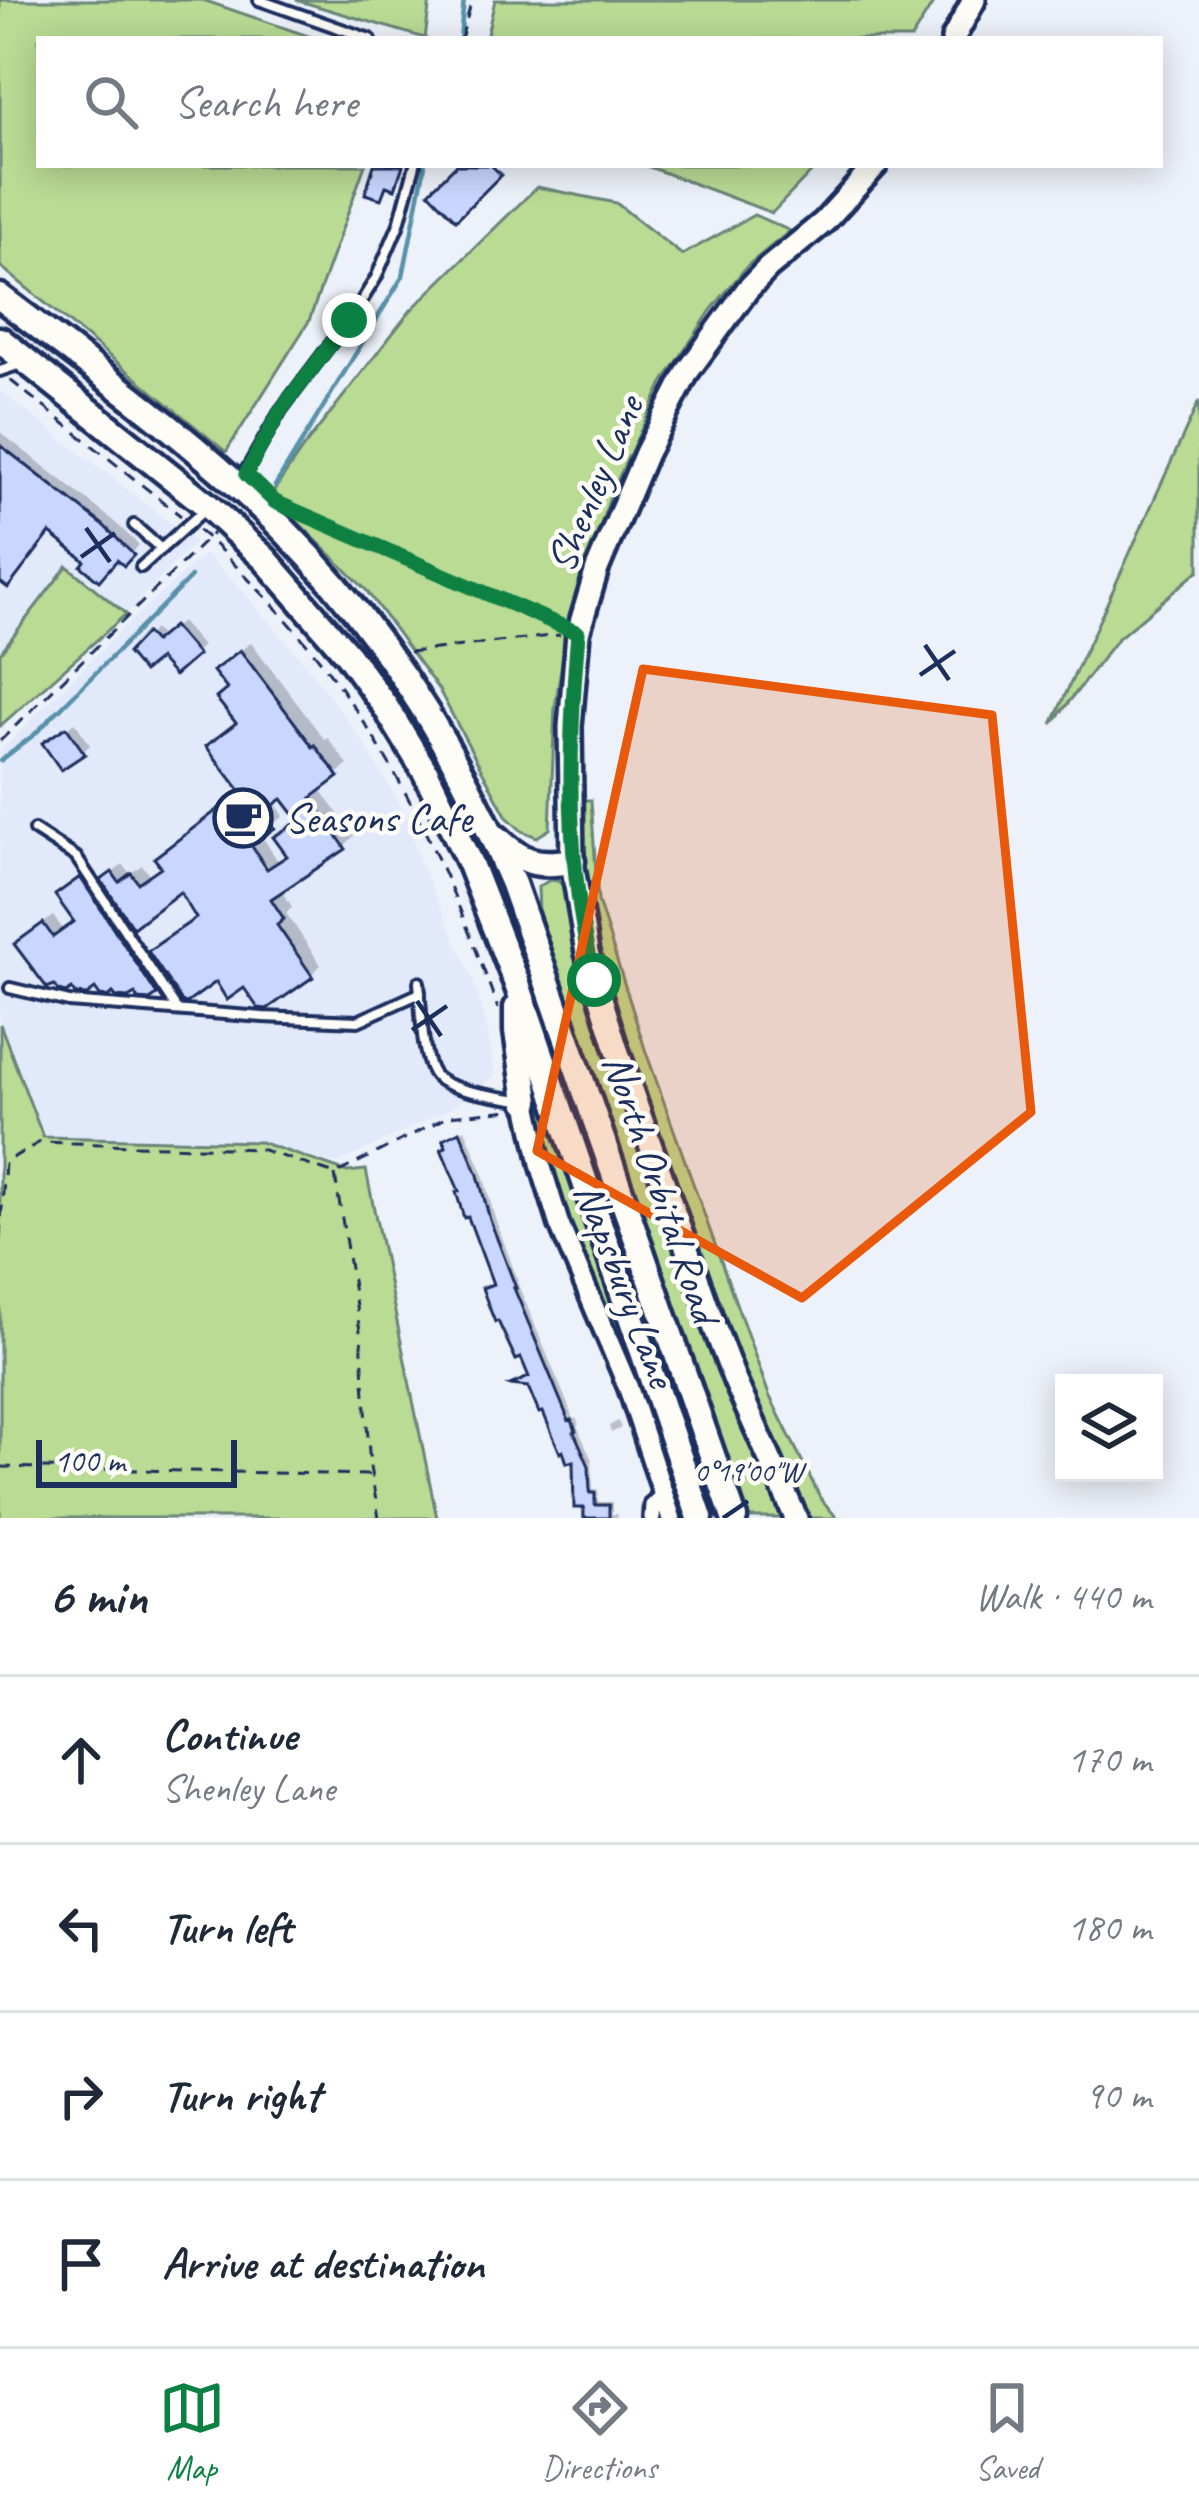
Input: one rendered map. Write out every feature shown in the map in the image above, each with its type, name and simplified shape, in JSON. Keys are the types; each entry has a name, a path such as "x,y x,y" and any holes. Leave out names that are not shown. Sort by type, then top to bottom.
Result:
{"highway":[{"name":"North Orbital Road","path":"0,297 182,438 308,554 389,654 433,721 491,832 531,931 734,1518"},
{"name":"North Orbital Road","path":"0,340 312,610 385,706 426,773 470,864 517,984 700,1518"},
{"path":"491,832 513,854 560,863"},
{"path":"531,931 530,886 560,863"},
{"path":"517,984 517,1031 528,1104"}],"main road":[{"path":"955,36 974,0"},
{"name":"Shenley Lane","path":"796,1518 721,1344 616,1047 560,863 578,633 597,569 646,453 688,371 747,290 824,222 872,168"}],"street":[{"name":"Napsbury Lane","path":"528,1104 559,1224 628,1387 671,1518"},
{"path":"652,1518 653,1505 664,1494"}],"lane":[{"path":"259,0 361,36"},
{"path":"237,485 281,410 376,278 399,224 414,168"},
{"path":"0,372 28,362"},
{"path":"141,567 160,548 208,522"},
{"path":"134,525 160,548"},
{"path":"34,830 76,857 176,1009"},
{"path":"419,982 427,1062 436,1078 528,1104"},
{"path":"10,988 69,1002 358,1021 420,993"}],"path":[{"path":"462,36 472,0"},
{"path":"0,372 208,522 304,639 370,730 428,833 465,915 499,1012"},
{"path":"297,512 578,633"},
{"path":"0,741 208,522"},
{"path":"389,654 578,633"},
{"path":"0,1238 5,1162 40,1142 260,1149 335,1174 448,1116 528,1104"},
{"path":"335,1174 361,1337 371,1474 379,1518"},
{"path":"0,1468 371,1474"}],"highlighted area":[{"path":"643,669 992,715 1031,1112 802,1298 537,1151"}],"shaded area":[{"path":"0,391 195,542 126,614 67,567 0,653"},
{"path":"205,554 303,661 360,737 407,817 419,860 473,980 488,1033 495,1076 449,1109 336,1164 260,1142 43,1137 0,1024 0,751 130,621"}],"green space":[{"path":"0,0 203,0 308,36 36,36 36,168 364,168 309,321 226,452 0,266"},
{"path":"296,0 430,0 425,36"},
{"path":"495,0 935,0 913,36 487,36"},
{"path":"652,168 815,168 772,213"},
{"path":"537,187 616,203 682,255 754,215 790,231 748,265 712,309 663,383 611,494 568,624 555,707 550,829 537,837 507,817 439,690 366,590 271,495 411,310"},
{"path":"1199,401 1199,570 1117,639 1052,724"},
{"path":"67,566 126,614 0,726 0,653"},
{"path":"581,800 591,800 598,901 646,1052 769,1395 821,1499 837,1518 808,1518 728,1337 627,1055 584,881"},
{"path":"550,880 565,888 585,980 785,1518 745,1518 539,914 538,887"},
{"path":"0,1024 43,1137 260,1142 347,1172 366,1170 437,1518 0,1518"},
{"path":"540,1084 690,1518 680,1518 557,1201 530,1087"}],"building":[{"path":"373,168 402,168 395,189 386,186 381,199 365,194"},
{"path":"453,168 494,168 501,175 456,220 429,192"},
{"path":"0,445 134,555 124,566 117,560 99,581 81,566 85,561 50,533 8,588 0,582"},
{"path":"173,626 198,655 174,676 159,659 143,672 127,653 146,633 154,642"},
{"path":"240,650 339,777 311,798 346,849 271,899 284,919 277,925 313,977 267,1009 258,1008 244,988 227,1000 216,982 182,1002 148,951 196,918 180,892 133,928 101,880 112,872 119,882 131,873 138,883 161,867 154,858 241,792 206,746 236,723 216,698 227,689 213,671","holes":["282,799 299,821 273,837 287,856 267,869 251,845 275,828 264,812"]},
{"path":"66,727 85,754 61,770 42,743"},
{"path":"80,877 157,995 150,1000 135,994 100,996 95,989 87,995 72,989 59,991 54,985 47,988 14,944 43,923 53,937 74,922 55,895"},
{"path":"460,1131 514,1288 589,1466 590,1493 595,1493 595,1505 609,1505 609,1518 584,1518 584,1508 574,1508 573,1461 567,1463 563,1451 560,1453 528,1387 510,1385 529,1377 491,1312 482,1288 493,1284 441,1149 446,1147 443,1139"}],"waterway":[{"path":"460,36 464,0"},
{"path":"275,486 403,276 424,168"},
{"path":"0,761 35,734 191,577"}],"place":[{"name":"Seasons Cafe","path":"243,818"}],"route":[{"path":"349,320 281,410 246,474 275,502 578,633 570,727 572,861 594,980"}]}
